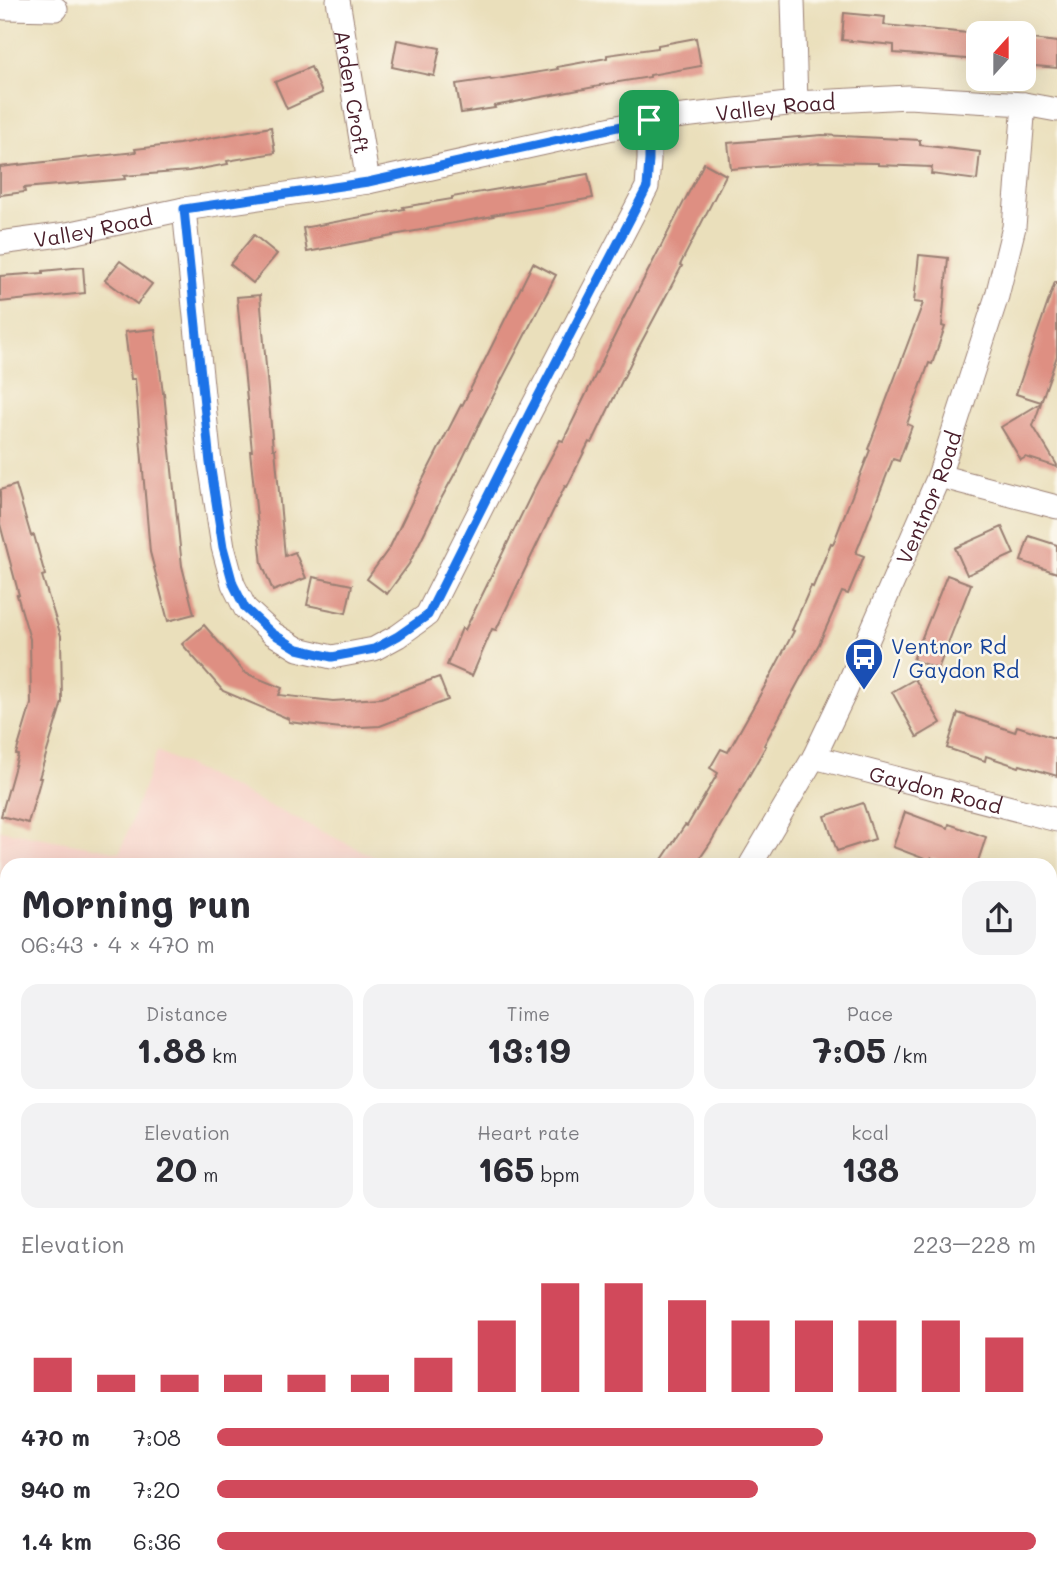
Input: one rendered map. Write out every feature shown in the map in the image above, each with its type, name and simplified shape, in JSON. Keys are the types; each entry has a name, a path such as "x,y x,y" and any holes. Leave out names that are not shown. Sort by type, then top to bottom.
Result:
{"street":[{"path":"5,0 5,8 56,9"},
{"name":"Arden Croft","path":"338,0 368,182"},
{"path":"793,0 796,103"},
{"name":"Valley Road","path":"0,243 67,234 184,209 368,182 649,120 796,103 908,97 1024,104 1057,110"},
{"name":"Ventnor Road","path":"755,858 814,757 939,476 997,296 1014,227 1024,104"},
{"path":"184,209 210,463 223,547 233,584 245,608 272,633 298,649 332,657 374,649 428,615 647,187 649,120"},
{"path":"939,476 1057,508"},
{"name":"Gaydon Road","path":"814,757 1057,820"}],"shaded area":[{"path":"157,751 377,858 0,858 0,830 120,852"}],"building":[{"path":"844,13 885,17 884,25 966,33 966,59 894,53 894,45 842,40"},
{"path":"696,38 701,66 461,113 456,84 558,69 557,67 607,58 607,55 658,48 658,45"},
{"path":"1036,39 1057,42 1057,68 1036,66"},
{"path":"397,40 440,48 434,76 392,67"},
{"path":"311,67 322,93 287,109 275,82"},
{"path":"271,127 275,153 189,171 24,188 25,192 0,195 0,167 136,152 135,149"},
{"path":"822,135 920,140 920,145 980,152 977,180 931,174 932,167 878,163 819,162 731,169 728,143"},
{"path":"704,163 726,175 592,443 589,442 567,487 565,486 496,630 492,629 472,676 447,665 462,628 465,630 535,487 560,440 563,441"},
{"path":"588,174 593,198 307,252 303,228 452,197"},
{"path":"254,235 277,254 253,283 230,264"},
{"path":"919,255 948,258 942,326 945,327 907,424 912,426 899,461 893,459 856,553 864,556 848,594 842,592 819,644 764,745 766,746 700,858 663,858 685,825 687,826 718,773 710,768 721,749 728,752 794,631 792,630 811,586 813,587 831,543 833,544 870,450 868,449 923,303 914,302"},
{"path":"120,261 152,284 137,304 105,280"},
{"path":"533,263 556,275 409,564 387,594 367,579 390,547"},
{"path":"83,267 85,293 0,302 0,276"},
{"path":"1055,282 1057,356 1041,402 1016,394"},
{"path":"260,295 285,556 295,552 306,578 273,591 262,564 237,297"},
{"path":"155,329 182,566 194,614 168,621 150,552 135,379 131,379 125,332"},
{"path":"1041,403 1033,426 1057,467 1026,457 1021,460 1001,427"},
{"path":"16,485 31,536 34,535 45,575 42,576 61,636 62,702 28,823 1,816 31,704 30,639 0,524 0,490"},
{"path":"1002,527 1014,554 967,575 955,548"},
{"path":"1029,536 1057,545 1057,573 1021,561"},
{"path":"947,575 971,584 938,669 913,660"},
{"path":"313,577 352,585 346,613 307,605"},
{"path":"204,625 245,673 282,688 279,695 333,701 381,698 439,677 448,700 380,726 341,728 289,722 289,719 223,691 182,644"},
{"path":"915,679 941,723 917,737 892,692"},
{"path":"958,713 1015,732 1017,726 1057,739 1057,776 986,756 985,761 947,748"},
{"path":"863,803 875,839 837,851 825,816"},
{"path":"905,812 948,828 949,824 986,837 979,858 922,858 893,847"}],"place":[{"name":"Ventnor Rd / Gaydon Rd","path":"864,691"}],"route":[{"path":"649,120 647,187 428,615 374,649 332,657 298,649 272,633 245,608 233,584 223,547 210,463 184,209 368,182 649,120"}]}
